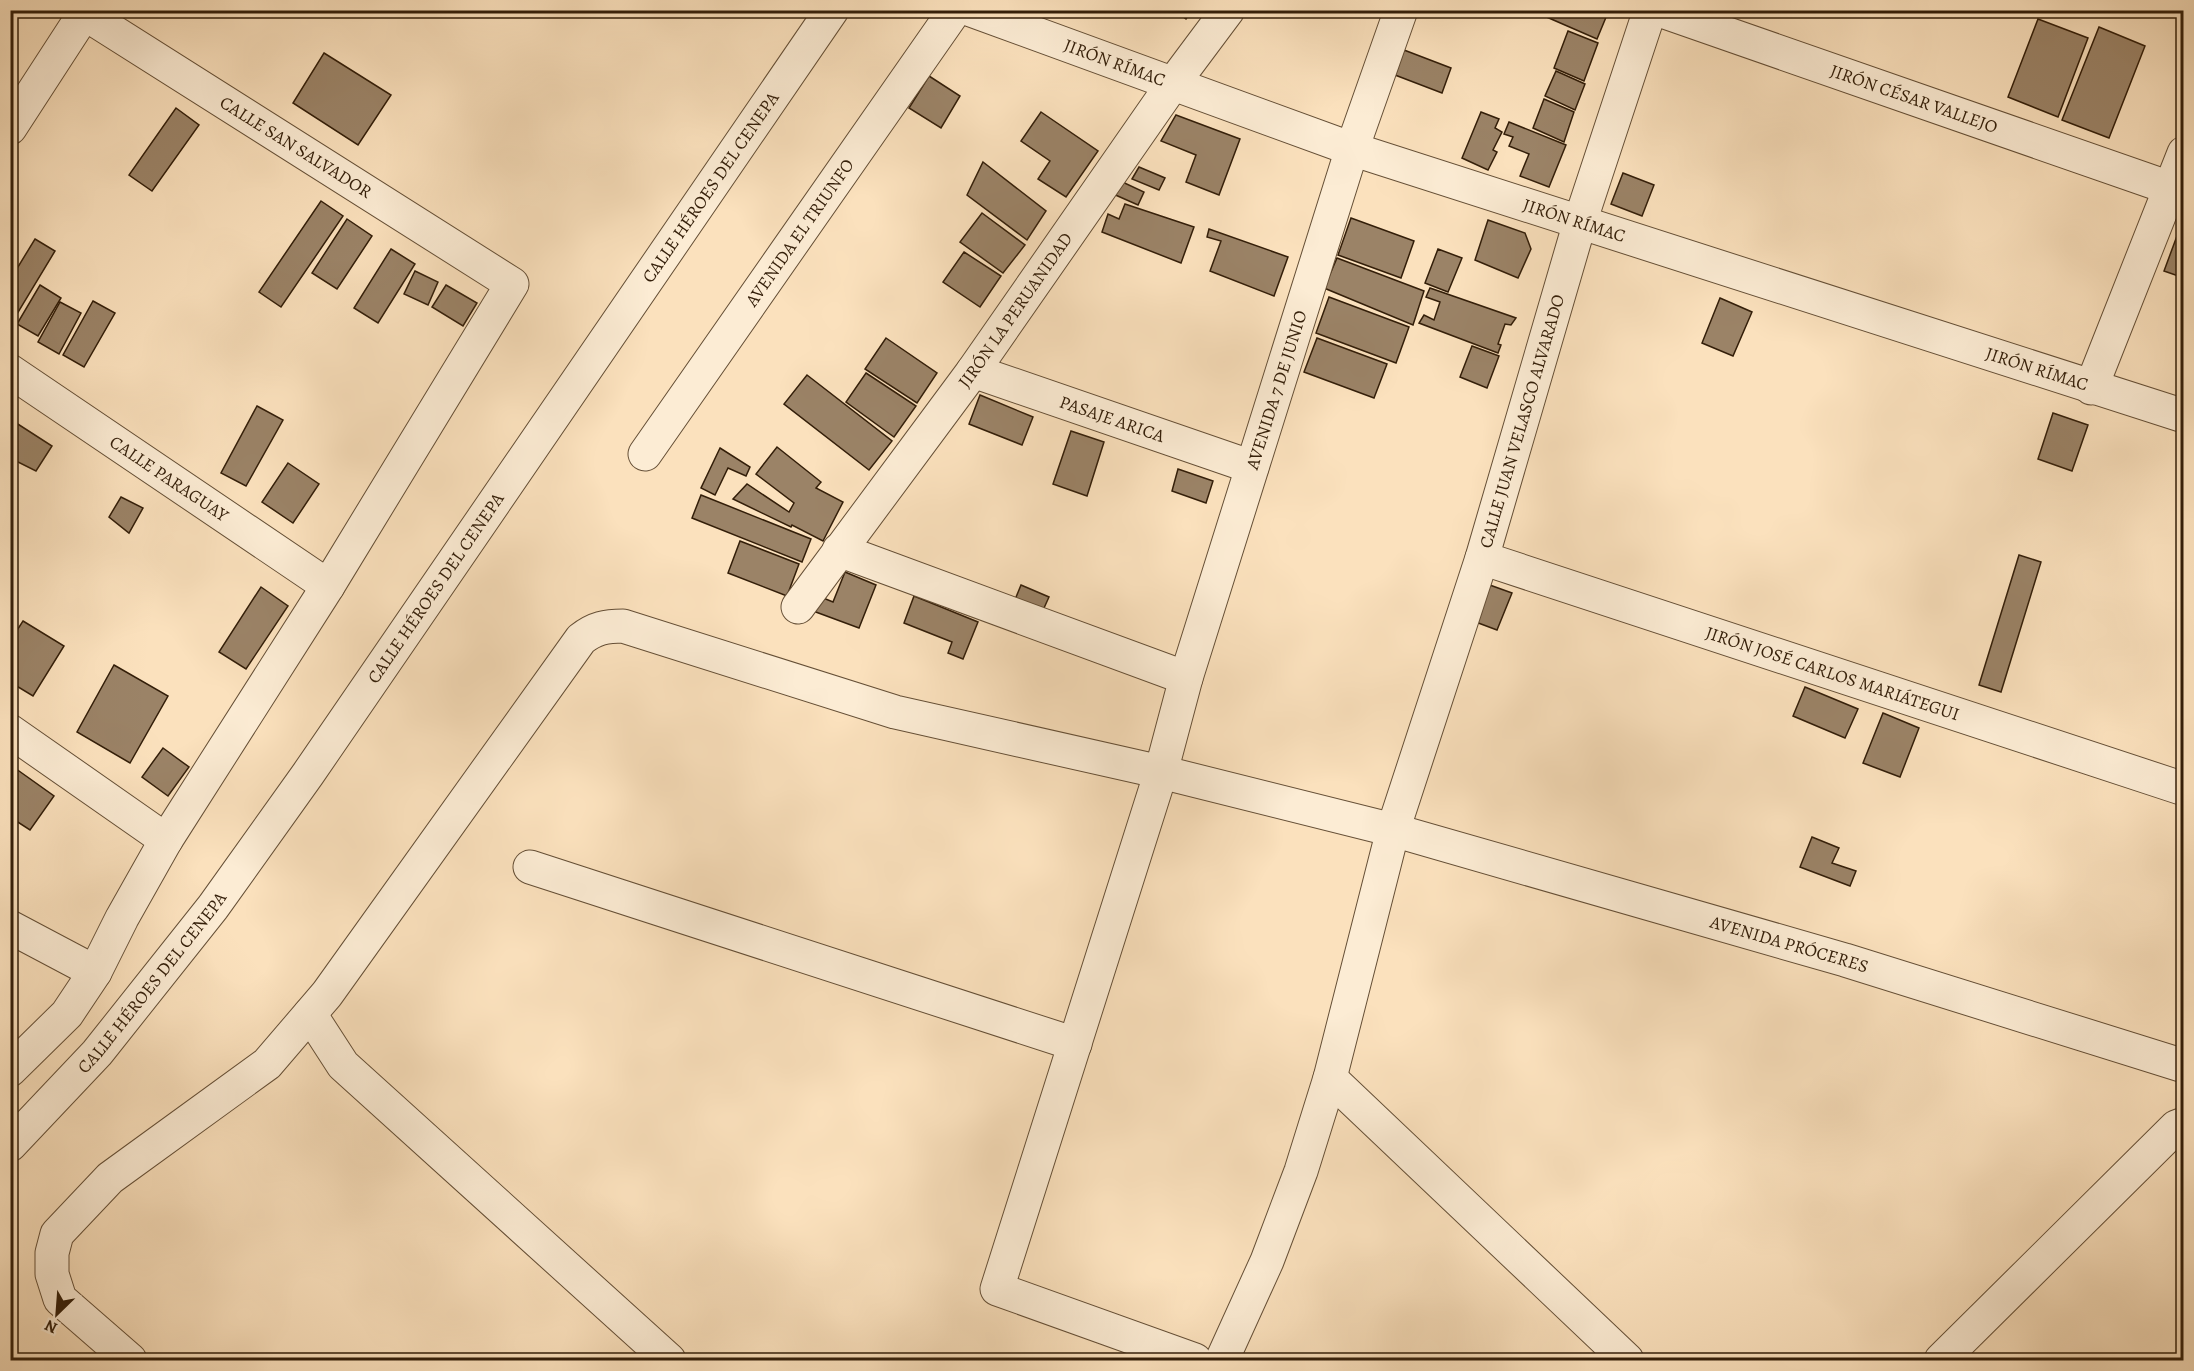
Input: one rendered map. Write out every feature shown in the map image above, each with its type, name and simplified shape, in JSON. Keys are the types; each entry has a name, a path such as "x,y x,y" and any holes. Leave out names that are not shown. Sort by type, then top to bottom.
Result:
{"street":[{"name":"CALLE HÉROES DEL CENEPA","path":"10,1145 97,1053 213,907 315,765 832,10"},
{"name":"AVENIDA EL TRIUNFO","path":"645,454 955,10"},
{"name":"JIRÓN RÍMAC","path":"970,10 1352,149 2184,417"},
{"name":"JIRÓN LA PERUANIDAD","path":"798,607 973,370 1172,85 1228,10"},
{"name":"AVENIDA 7 DE JUNIO","path":"1195,1360 997,1289 1161,772 1186,678 1352,149 1401,10"},
{"name":"CALLE JUAN VELASCO ALVARADO","path":"1222,1360 1274,1241 1301,1171 1330,1078 1393,830 1482,558 1580,222 1650,10"},
{"name":"JIRÓN CÉSAR VALLEJO","path":"1659,10 2170,188"},
{"path":"10,128 81,12"},
{"name":"CALLE SAN SALVADOR","path":"81,12 512,284 328,586"},
{"path":"2091,387 2184,153"},
{"name":"PASAJE ARICA","path":"973,370 1252,467"},
{"name":"CALLE PARAGUAY","path":"10,371 328,586"},
{"path":"839,550 1186,678"},
{"name":"JIRÓN JOSÉ CARLOS MARIÁTEGUI","path":"1482,558 2184,789"},
{"path":"10,1070 67,1014 95,972 122,918 166,840 328,586"},
{"name":"AVENIDA PRÓCERES","path":"130,1360 60,1299 52,1274 52,1253 57,1234 110,1178 267,1064 327,994 581,639 592,630 607,626 623,626 895,712 1161,772 1393,830 1845,960 2184,1066"},
{"path":"10,731 166,840"},
{"path":"530,867 1075,1044"},
{"path":"10,927 95,972"},
{"path":"310,1014 343,1065 669,1360"},
{"path":"1330,1078 1622,1359"},
{"path":"1941,1360 2176,1127 2184,1124"}],"building":[{"path":"1174,10 1192,10 1186,19"},
{"path":"1544,10 1609,10 1597,39 1542,15"},
{"path":"2038,19 2088,38 2058,117 2008,97"},
{"path":"2099,27 2145,46 2109,138 2062,120"},
{"path":"1568,31 1598,43 1584,81 1554,68"},
{"path":"1404,50 1451,68 1442,93 1395,75"},
{"path":"324,53 391,95 358,145 293,103"},
{"path":"1556,71 1585,84 1575,110 1545,96"},
{"path":"929,76 960,96 941,128 909,108"},
{"path":"1544,99 1574,112 1564,142 1533,128"},
{"path":"176,108 199,125 152,191 129,175"},
{"path":"1041,112 1098,151 1066,197 1038,179 1050,161 1021,141"},
{"path":"1481,112 1499,119 1495,128 1502,132 1493,150 1497,152 1488,170 1462,158"},
{"path":"1176,115 1240,139 1219,195 1186,182 1196,155 1161,141"},
{"path":"1509,122 1566,145 1549,187 1520,176 1529,154 1509,146 1513,137 1504,134"},
{"path":"983,162 1046,211 1027,240 967,195"},
{"path":"1139,167 1165,178 1159,190 1132,179"},
{"path":"1623,173 1654,185 1642,216 1611,204"},
{"path":"1116,179 1144,192 1138,205 1111,193"},
{"path":"321,201 343,216 281,307 259,292"},
{"path":"1125,204 1194,227 1181,263 1102,232 1108,214 1119,219"},
{"path":"982,213 1025,245 1003,273 960,242"},
{"path":"2184,217 2184,278 2164,271"},
{"path":"1351,218 1414,241 1401,278 1338,255"},
{"path":"347,219 372,236 337,289 312,273"},
{"path":"1488,220 1525,233 1531,249 1518,278 1475,260"},
{"path":"1209,229 1288,257 1274,296 1210,271 1221,241 1207,237"},
{"path":"35,239 55,251 11,324 10,280"},
{"path":"391,249 415,264 378,323 354,308"},
{"path":"1438,249 1462,258 1448,292 1425,283"},
{"path":"964,252 1001,276 980,307 943,282"},
{"path":"1337,258 1424,291 1413,325 1324,288"},
{"path":"415,271 438,282 428,305 404,294"},
{"path":"40,285 61,298 38,336 17,324"},
{"path":"446,285 477,303 463,326 432,307"},
{"path":"1430,288 1516,318 1511,325 1505,324 1498,344 1501,345 1498,353 1419,323 1424,315 1434,320 1440,302 1426,297"},
{"path":"1329,297 1409,327 1396,363 1316,333"},
{"path":"1720,298 1752,312 1733,356 1702,343"},
{"path":"93,301 115,313 84,367 63,355"},
{"path":"60,302 81,313 59,354 38,342"},
{"path":"886,338 937,373 917,403 865,369"},
{"path":"1317,338 1387,364 1374,398 1304,372"},
{"path":"1472,346 1499,356 1487,388 1460,377"},
{"path":"866,373 916,406 894,437 846,402"},
{"path":"807,375 892,441 869,470 784,404"},
{"path":"980,395 1033,417 1022,445 969,424"},
{"path":"257,406 283,420 246,486 221,473"},
{"path":"2053,413 2088,425 2072,471 2038,459"},
{"path":"10,419 52,446 36,471 10,458"},
{"path":"1071,431 1104,442 1087,496 1053,484"},
{"path":"777,447 821,482 816,488 843,502 823,541 733,499 747,484 789,512 794,503 756,474"},
{"path":"720,448 750,467 746,476 728,468 715,495 701,488"},
{"path":"288,463 319,484 293,523 262,502"},
{"path":"1178,469 1213,481 1206,503 1172,491"},
{"path":"701,495 811,539 802,562 692,518"},
{"path":"121,497 143,508 129,533 109,517"},
{"path":"740,541 799,564 787,596 728,573"},
{"path":"2019,555 2041,562 2001,692 1979,685"},
{"path":"845,572 876,585 859,628 805,608 811,593 833,602"},
{"path":"1487,584 1512,593 1497,630 1473,621"},
{"path":"1021,585 1049,597 1039,619 1012,607"},
{"path":"261,587 288,606 246,669 219,652"},
{"path":"914,596 978,622 963,659 948,653 952,642 904,623"},
{"path":"23,621 64,646 33,696 10,682 10,641"},
{"path":"114,665 168,696 130,763 77,732"},
{"path":"1805,687 1858,709 1845,738 1793,716"},
{"path":"1883,713 1919,728 1900,777 1863,763"},
{"path":"163,748 189,767 168,796 142,777"},
{"path":"12,766 54,796 30,830 10,817"},
{"path":"1812,837 1839,848 1832,863 1856,871 1850,886 1800,867"},
{"path":"2184,961 2184,979 2177,976"}]}
